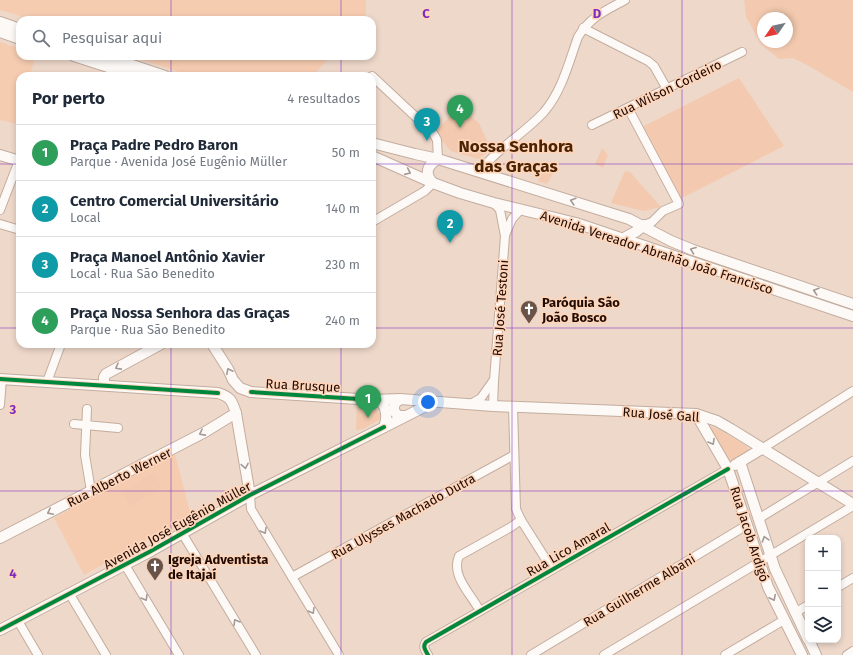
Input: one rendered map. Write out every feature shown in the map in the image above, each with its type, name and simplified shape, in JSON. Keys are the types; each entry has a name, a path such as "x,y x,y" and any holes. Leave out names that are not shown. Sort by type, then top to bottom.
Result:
{"main road":[{"path":"0,22 16,28"},
{"path":"0,32 16,38"},
{"path":"86,60 124,72"},
{"path":"117,60 153,72"},
{"name":"Avenida Vereador Abrahão João Francisco","path":"376,144 438,159 629,219 644,225 671,241 693,250 853,304"},
{"path":"0,155 16,159"},
{"name":"Avenida Vereador Abrahão João Francisco","path":"376,158 433,183 494,203 576,223 853,316"},
{"path":"433,183 429,179 428,168 430,164 438,159"},
{"path":"622,239 637,231 644,225"},
{"path":"104,385 104,377 106,374 154,348"},
{"name":"Rua Brusque","path":"215,348 233,380 240,388 251,392 374,400 400,399 493,406"},
{"path":"1,379 218,393 226,395 232,402 236,414 250,495"},
{"path":"400,399 395,403 394,412 399,416 405,416"},
{"path":"379,400 386,410 387,418 384,427"},
{"name":"Avenida José Eugênio Müller","path":"0,630 125,565 250,495 434,402"},
{"name":"Rua José Gall","path":"493,406 696,414 718,421 853,505"},
{"name":"Rua Alberto Werner","path":"0,538 205,432 236,414"},
{"name":"Rua Jacob Ardigó","path":"696,414 728,469 768,588 802,655"},
{"name":"Rua Lico Amaral","path":"728,469 763,448"},
{"name":"Rua Jacob Ardigó","path":"740,462 770,556 780,581 805,633"},
{"name":"Rua Jacob Ardigó","path":"810,643 816,655"}],"street":[{"path":"479,172 496,154 543,112 556,96 578,37 583,28 602,13 624,0"},
{"path":"583,28 648,61 654,66 667,89"},
{"name":"Rua Wilson Cordeiro","path":"592,125 742,52"},
{"path":"376,80 433,133 437,140 438,159"},
{"path":"628,108 679,204 663,211 652,222 644,225"},
{"path":"0,210 16,170"},
{"path":"376,220 425,191 433,183"},
{"name":"Rua José Testoni","path":"494,203 500,210 505,236"},
{"name":"Rua José Testoni","path":"493,406 505,236 509,224 521,210"},
{"path":"0,224 16,229"},
{"path":"47,382 60,348"},
{"path":"0,405 1,379"},
{"path":"468,405 481,398 494,381"},
{"name":"Rua Lico Amaral","path":"763,448 853,391"},
{"path":"513,407 516,509 521,520 552,569"},
{"path":"87,409 85,461 91,491"},
{"path":"74,424 118,428"},
{"name":"Rua Ulysses Machado Dutra","path":"292,577 514,455"},
{"path":"758,519 853,461"},
{"name":"Rua Lico Amaral","path":"426,652 424,646 426,642 728,469"},
{"path":"250,495 251,509 339,655"},
{"path":"604,655 853,505"},
{"path":"477,606 457,573 456,563 459,556 521,520"},
{"name":"Rua Guilherme Albani","path":"531,655 747,525"},
{"path":"182,533 256,655"},
{"path":"125,565 178,655"},
{"path":"841,585 853,578"},
{"path":"69,593 106,655"},
{"path":"795,613 805,607"},
{"path":"725,655 784,620"},
{"path":"18,621 38,655"},
{"path":"847,655 853,651"}],"shaded area":[{"path":"0,0 366,0 366,16 20,16 0,10"},
{"path":"744,0 853,0 853,92 793,58 779,59 766,48 793,48 793,12 757,12 757,37 746,17"},
{"path":"0,42 16,48 16,60 34,60 31,72 16,72 16,124 0,120"},
{"path":"143,60 327,60 316,72 179,72"},
{"path":"739,78 784,146 680,199 642,127"},
{"path":"458,107 479,123 491,149 478,159 451,151 435,133"},
{"path":"602,148 608,155 603,168 595,164"},
{"path":"543,166 555,170 547,184 538,181"},
{"path":"625,171 630,172 661,207 643,211 611,203"},
{"path":"357,407 375,409 380,414 379,420 363,429 356,430"},
{"path":"710,426 722,431 748,447 749,452 730,463"},
{"path":"175,454 191,516 84,575 54,518"},
{"path":"153,473 162,488 130,506 122,492"}],"cycle path":[{"path":"0,379 218,393"},
{"path":"251,392 379,400"},
{"path":"0,630 151,551 250,495 384,427"},
{"path":"428,655 424,647 426,642 728,469"}],"place":[{"name":"Praça Nossa Senhora das Graças","path":"460,128"},
{"name":"Praça Manoel Antônio Xavier","path":"427,141"},
{"name":"Centro Comercial Universitário","path":"450,243"},
{"name":"Paróquia São João Bosco","path":"529,324"},
{"name":"Praça Padre Pedro Baron","path":"368,418"},
{"name":"Igreja Adventista de Itajaí","path":"155,581"}],"district":[{"name":"Nossa Senhora das Graças","path":"516,156"}]}
